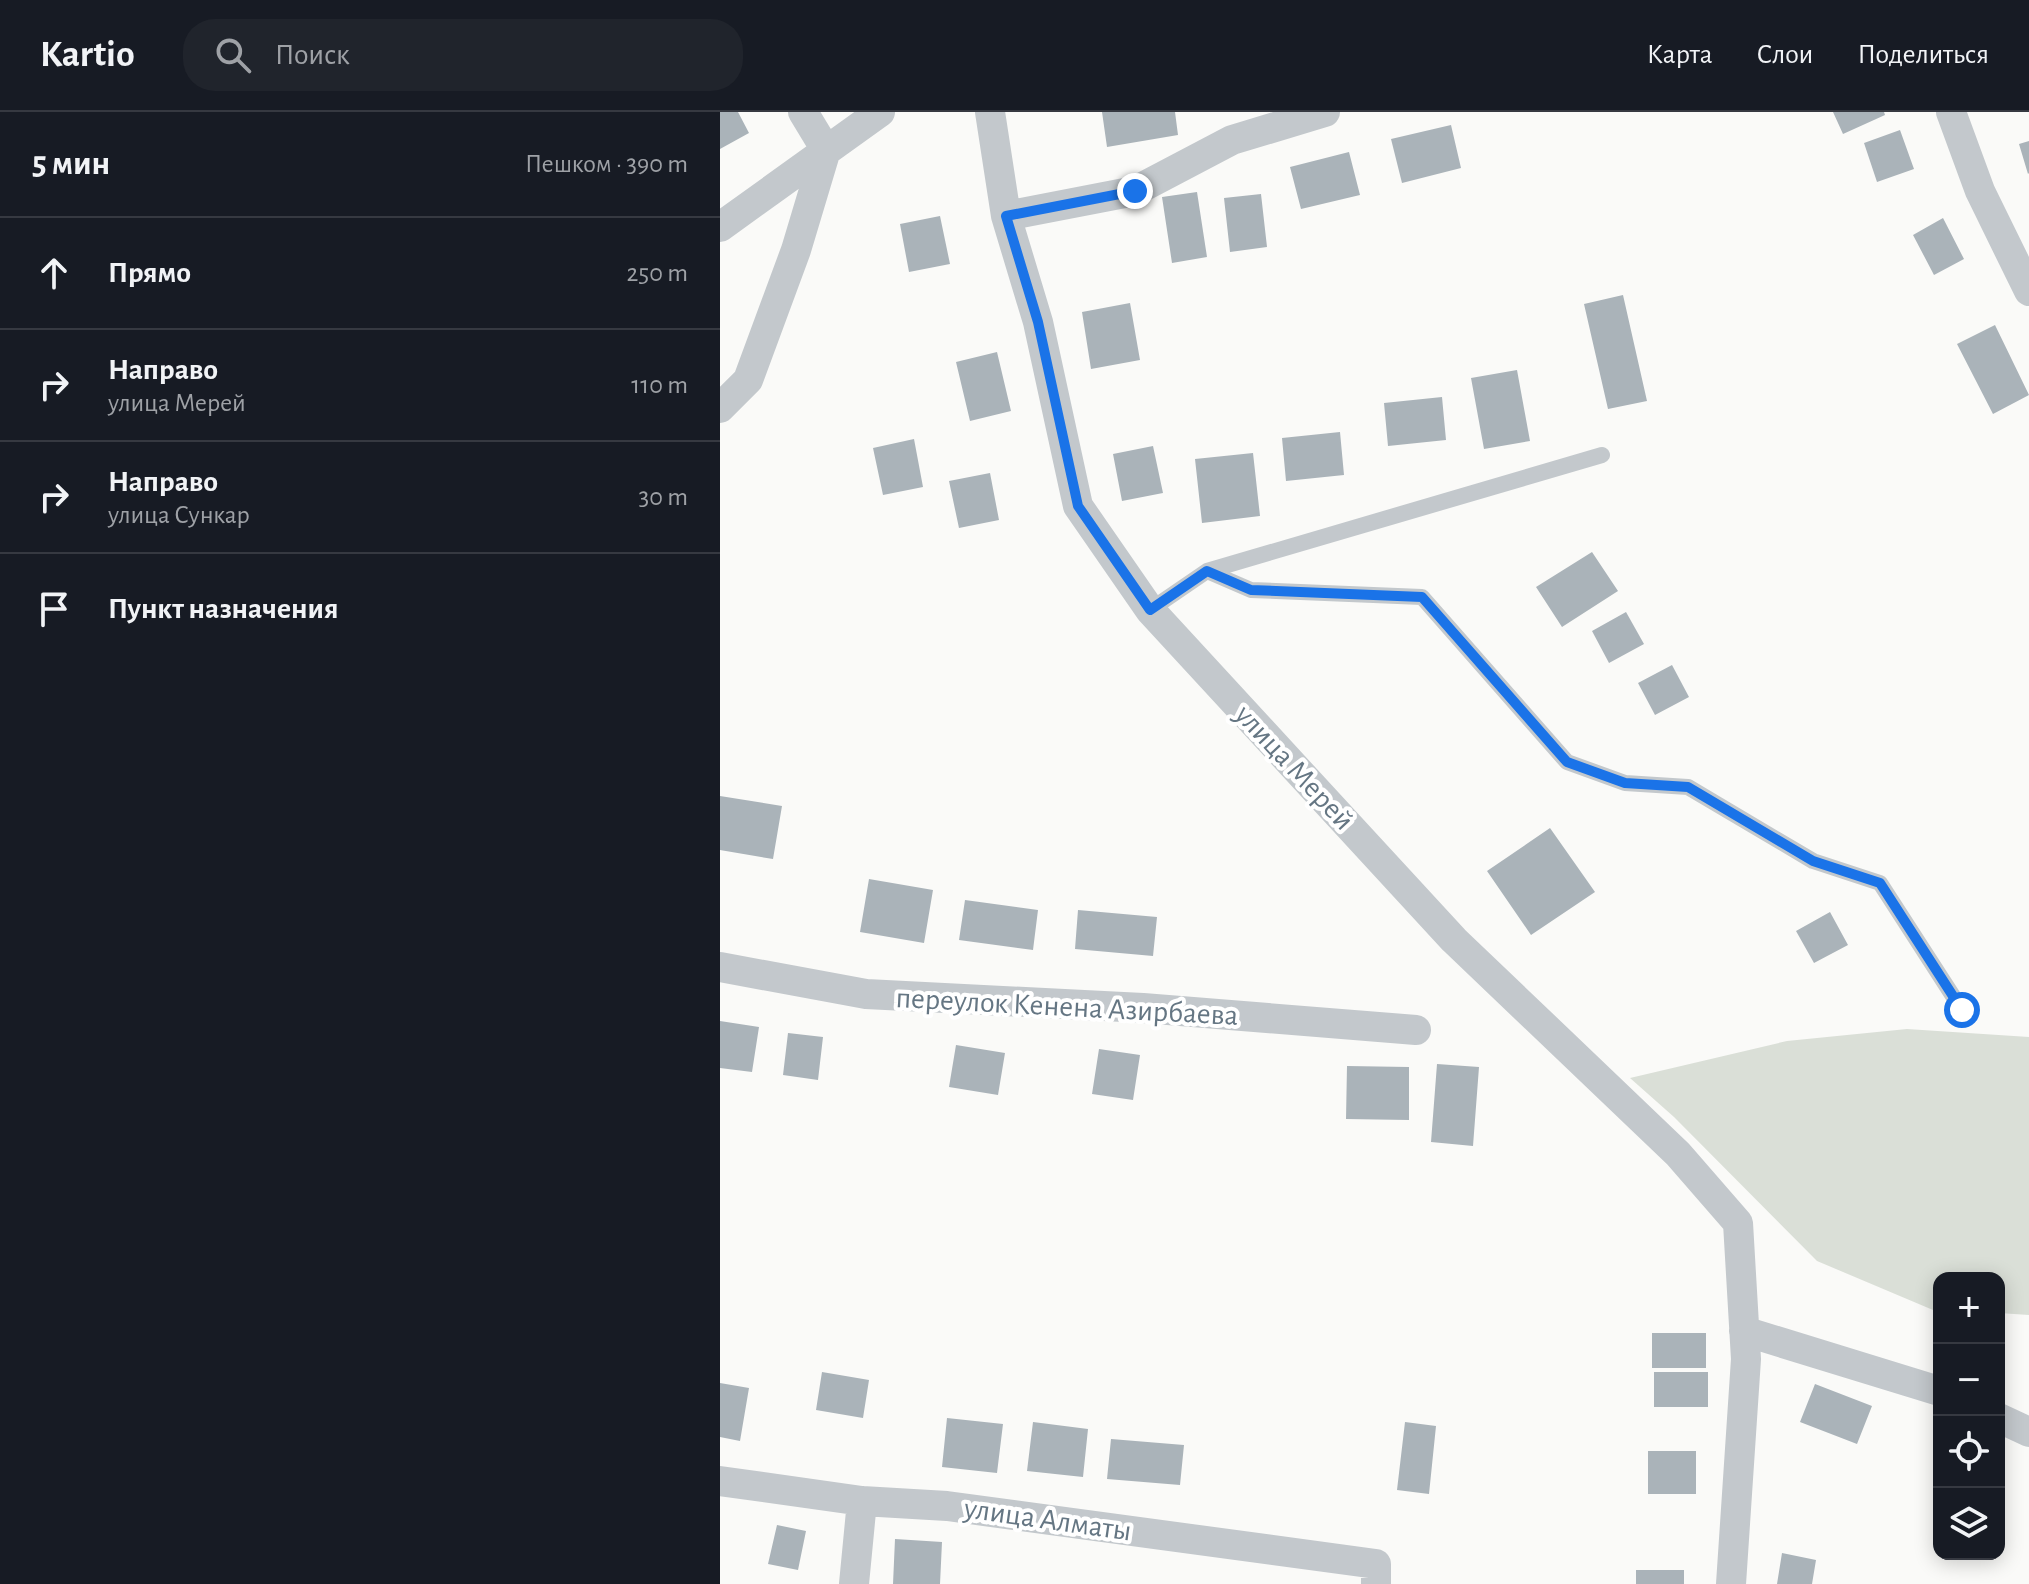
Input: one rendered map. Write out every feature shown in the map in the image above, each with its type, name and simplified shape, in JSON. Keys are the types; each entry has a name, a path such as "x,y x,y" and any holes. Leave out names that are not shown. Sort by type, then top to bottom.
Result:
{"street":[{"path":"720,408 748,380 796,250 826,150 803,112"},
{"path":"720,227 880,112"},
{"name":"улица Мерей","path":"990,112 1006,216 1038,322 1078,506 1150,610 1454,940 1678,1154 1738,1223 1746,1359 1731,1584"},
{"path":"1006,216 1135,191 1232,140 1325,112"},
{"path":"1951,112 1980,191 2029,291"},
{"name":"переулок Кенена Азирбаева","path":"720,967 866,994 1143,1008 1416,1030"},
{"path":"1744,1331 1933,1389"},
{"path":"2005,1421 2029,1432"},
{"name":"улица Алматы","path":"720,1481 862,1501 947,1506 1376,1574"},
{"path":"854,1584 862,1501"}],"lane":[{"path":"1150,610 1207,571 1602,455"},
{"path":"1207,571 1251,590 1422,597 1567,762 1625,783 1688,787 1813,861 1880,883 1962,1010"}],"shaded area":[{"path":"1907,1029 2029,1037 2029,1315 2005,1313 2005,1272 1933,1272 1933,1310 1817,1261 1674,1117 1630,1078 1787,1041"}],"building":[{"path":"720,112 738,112 749,133 720,149"},
{"path":"1102,112 1175,112 1178,135 1107,147"},
{"path":"1833,112 1884,112 1885,115 1843,134"},
{"path":"1451,125 1461,168 1402,183 1391,139"},
{"path":"1900,130 1914,169 1877,182 1864,143"},
{"path":"2029,141 2029,173 2028,174 2019,144"},
{"path":"1349,152 1360,195 1301,209 1290,167"},
{"path":"1197,192 1207,257 1172,263 1162,197"},
{"path":"1261,194 1267,247 1230,252 1224,198"},
{"path":"940,216 950,264 909,272 900,224"},
{"path":"1943,218 1964,259 1934,275 1913,235"},
{"path":"1623,295 1647,401 1608,409 1584,304"},
{"path":"1130,303 1140,360 1091,369 1082,312"},
{"path":"1995,325 2029,395 1993,414 1957,344"},
{"path":"997,352 1011,411 970,421 956,362"},
{"path":"1517,370 1530,441 1484,449 1471,378"},
{"path":"1442,397 1446,440 1388,446 1384,403"},
{"path":"1340,432 1344,475 1286,481 1282,438"},
{"path":"914,439 923,487 883,495 873,448"},
{"path":"1153,446 1163,493 1122,501 1113,454"},
{"path":"1253,453 1260,516 1202,523 1195,459"},
{"path":"990,473 999,520 959,528 949,481"},
{"path":"1592,552 1618,591 1562,627 1536,587"},
{"path":"1626,612 1644,644 1609,663 1592,631"},
{"path":"1672,665 1689,697 1655,715 1638,683"},
{"path":"720,796 782,806 773,859 720,850"},
{"path":"1550,828 1595,892 1531,935 1487,871"},
{"path":"869,879 933,890 924,943 860,932"},
{"path":"965,900 1038,910 1033,950 959,940"},
{"path":"1078,910 1157,917 1153,956 1075,949"},
{"path":"1830,912 1848,945 1814,963 1796,931"},
{"path":"720,1021 759,1027 752,1072 720,1068"},
{"path":"788,1033 823,1037 818,1080 783,1075"},
{"path":"956,1045 1005,1053 998,1095 949,1087"},
{"path":"1099,1049 1140,1055 1133,1100 1092,1094"},
{"path":"1437,1064 1479,1067 1473,1146 1431,1142"},
{"path":"1347,1066 1409,1067 1409,1120 1346,1119"},
{"path":"1652,1333 1706,1333 1706,1368 1652,1368"},
{"path":"822,1372 869,1380 863,1418 816,1410"},
{"path":"1654,1372 1708,1372 1708,1407 1654,1407"},
{"path":"720,1383 749,1388 740,1441 720,1437"},
{"path":"1815,1384 1872,1406 1857,1444 1800,1422"},
{"path":"947,1418 1003,1424 997,1473 942,1467"},
{"path":"1033,1422 1088,1429 1083,1477 1027,1471"},
{"path":"1405,1422 1436,1426 1429,1494 1397,1490"},
{"path":"1111,1439 1184,1445 1180,1485 1107,1479"},
{"path":"1648,1451 1696,1451 1696,1494 1648,1494"},
{"path":"777,1525 806,1531 798,1570 768,1564"},
{"path":"895,1539 942,1542 940,1584 893,1584"},
{"path":"1782,1553 1816,1560 1812,1584 1777,1584"},
{"path":"1636,1570 1684,1570 1684,1584 1636,1584"}],"route":[{"path":"1135,191 1006,216 1038,322 1078,506 1150,610 1207,571 1251,590 1422,597 1567,762 1625,783 1688,787 1813,861 1880,883 1962,1010"}]}
